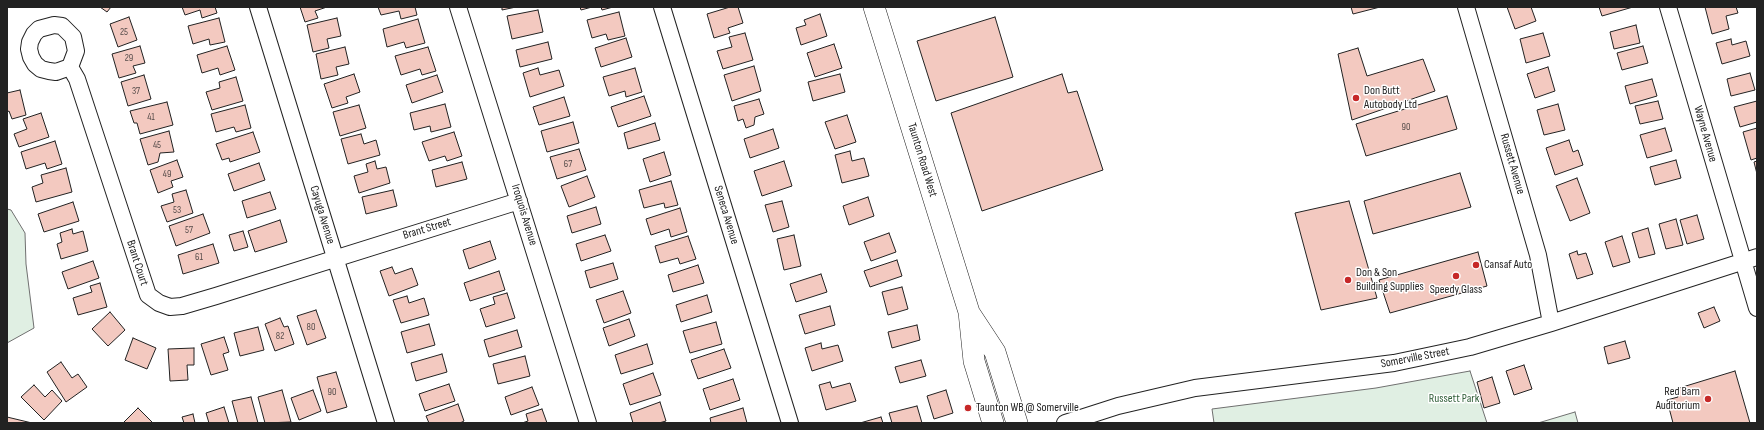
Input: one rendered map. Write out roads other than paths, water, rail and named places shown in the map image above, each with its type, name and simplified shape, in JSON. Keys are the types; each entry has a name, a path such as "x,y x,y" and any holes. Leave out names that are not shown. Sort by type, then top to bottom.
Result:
{"main road":[{"name":"Taunton Road West","path":"874,7 969,312 974,361 993,423"},
{"name":"Taunton Road West","path":"969,312 995,352 1017,423"}],"street":[{"name":"Cayuga Avenue","path":"258,7 386,423"},
{"name":"Iroquois Avenue","path":"458,7 588,423"},
{"name":"Seneca Avenue","path":"662,7 790,423"},
{"name":"Russett Avenue","path":"1466,7 1538,256 1551,323"},
{"name":"Wayne Avenue","path":"1668,7 1750,259 1757,308"},
{"name":"Brant Court","path":"70,67 77,79 148,294 159,303 170,307 182,306 335,258"},
{"name":"Brant Street","path":"335,258 519,201"},
{"name":"Somerville Street","path":"1065,423 1118,406 1188,389 1407,360 1470,347 1551,323 1750,259"}],"place":[{"name":"Don Butt Autobody Ltd","path":"1356,98"},
{"name":"Cansaf Auto","path":"1476,265"},
{"name":"Speedy Glass","path":"1456,276"},
{"name":"Don & Son Building Supplies","path":"1348,280"},
{"name":"Red Barn Auditorium","path":"1708,399"},
{"name":"Taunton WB @ Somerville","path":"968,408"}],"park label":[{"name":"Russett Park","path":"1454,399"}]}
